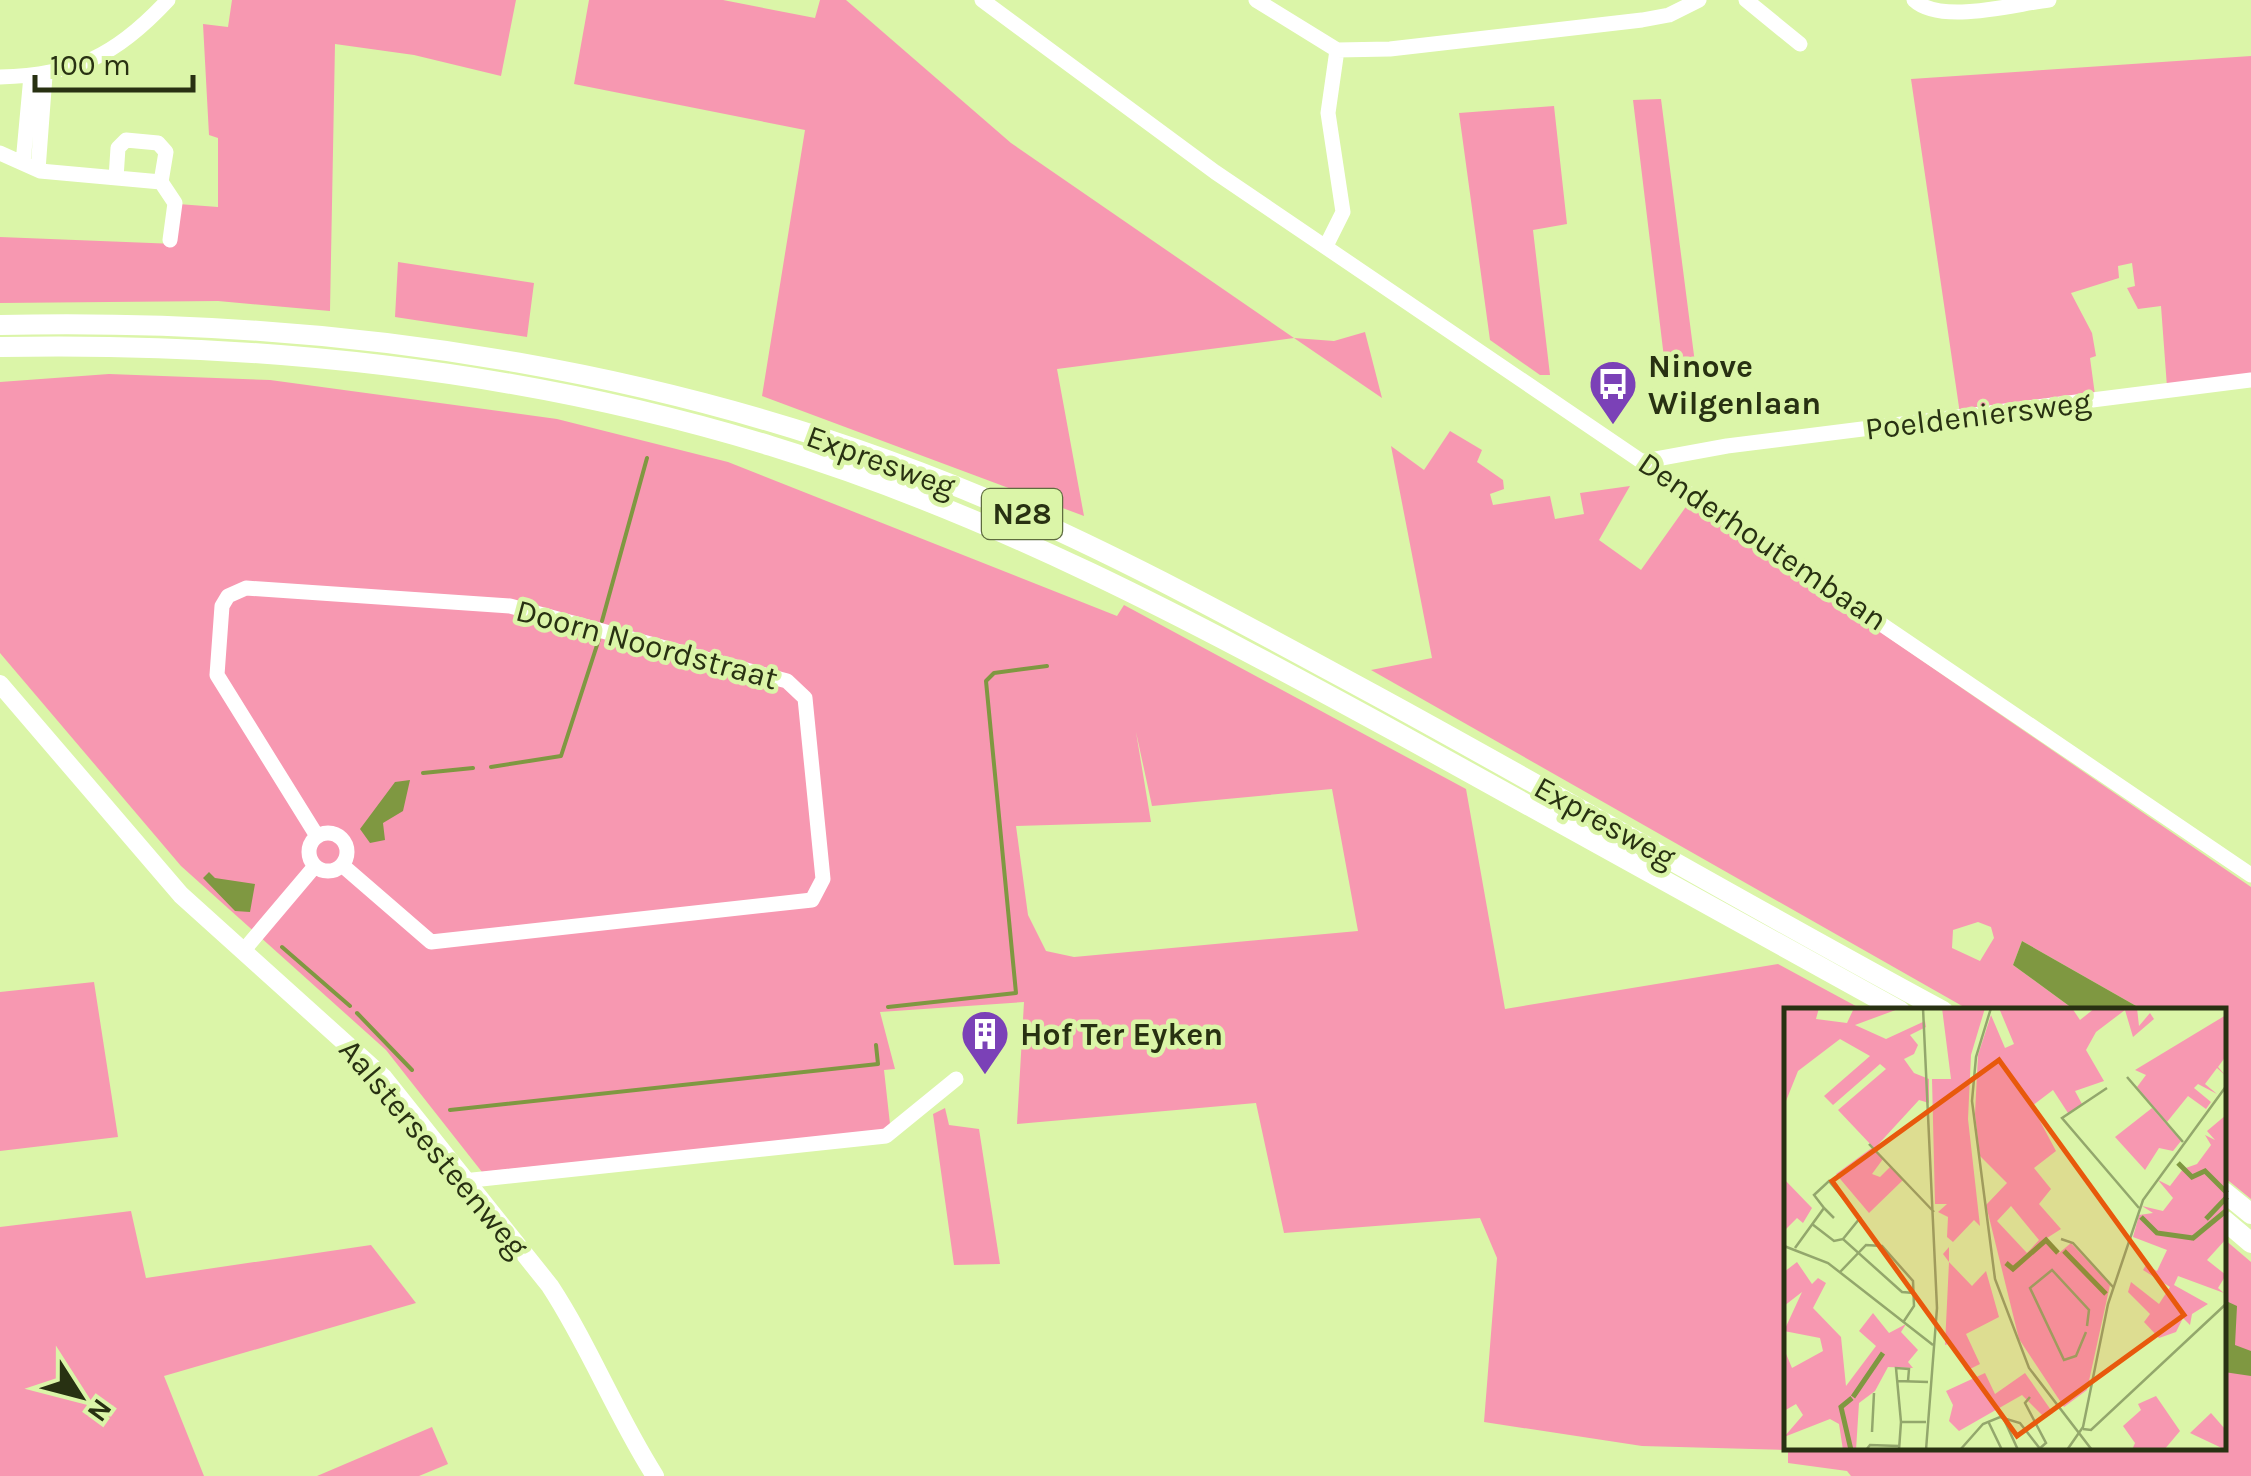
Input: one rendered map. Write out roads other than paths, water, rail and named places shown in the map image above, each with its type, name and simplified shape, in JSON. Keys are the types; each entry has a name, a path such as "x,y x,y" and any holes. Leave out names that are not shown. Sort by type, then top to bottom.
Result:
{"highway":[{"name":"Expresweg","path":"0,324 192,324 433,348 612,382 855,450 1014,510 1216,608 1938,1008"},
{"name":"Expresweg","path":"0,347 192,347 427,369 616,405 738,436 852,472 1006,532 1194,621 1895,1008"},
{"path":"2226,1194 2251,1214"},
{"path":"2226,1222 2251,1243"}],"main road":[{"name":"Aalstersesteenweg","path":"0,684 149,860 384,1078 569,1315 614,1408 655,1476"}],"street":[{"path":"0,77 38,76 107,54 140,30 167,0"},
{"name":"Denderhoutembaan","path":"982,0 1080,76 1326,246 2251,875"},
{"path":"1259,1 1337,50 1390,49 1642,20 1669,15 1699,0"},
{"path":"1746,0 1800,44"},
{"path":"1914,0 1924,9 1948,13 2049,0"},
{"path":"1326,246 1342,212 1328,113 1337,50"},
{"path":"30,166 38,76"},
{"path":"116,178 118,148 126,140 158,143 166,152 160,182 174,203 170,240"},
{"path":"0,153 30,166 160,182"},
{"name":"Poeldeniersweg","path":"1646,461 1727,446 2251,380"},
{"name":"Doorn Noordstraat","path":"318,836 218,675 222,606 228,596 246,588 510,606 787,680 806,698 823,879 812,900 431,942 342,866"},
{"path":"333,833 344,841 348,853 342,866 330,871 316,866 310,849 318,836 333,833"},
{"path":"244,950 316,866"},
{"path":"463,1181 886,1136 956,1078"}],"waterway":[{"path":"602,621 647,458"},
{"path":"491,767 561,756 599,639"},
{"path":"888,1007 1016,993 986,681 994,673 1047,666"},
{"path":"423,773 473,768"},
{"path":"282,947 350,1006"},
{"path":"357,1013 412,1070"},
{"path":"450,1110 878,1064 876,1045"}],"place":[{"name":"Ninove Wilgenlaan","path":"1613,426"},
{"name":"Hof Ter Eyken","path":"985,1076"}]}
